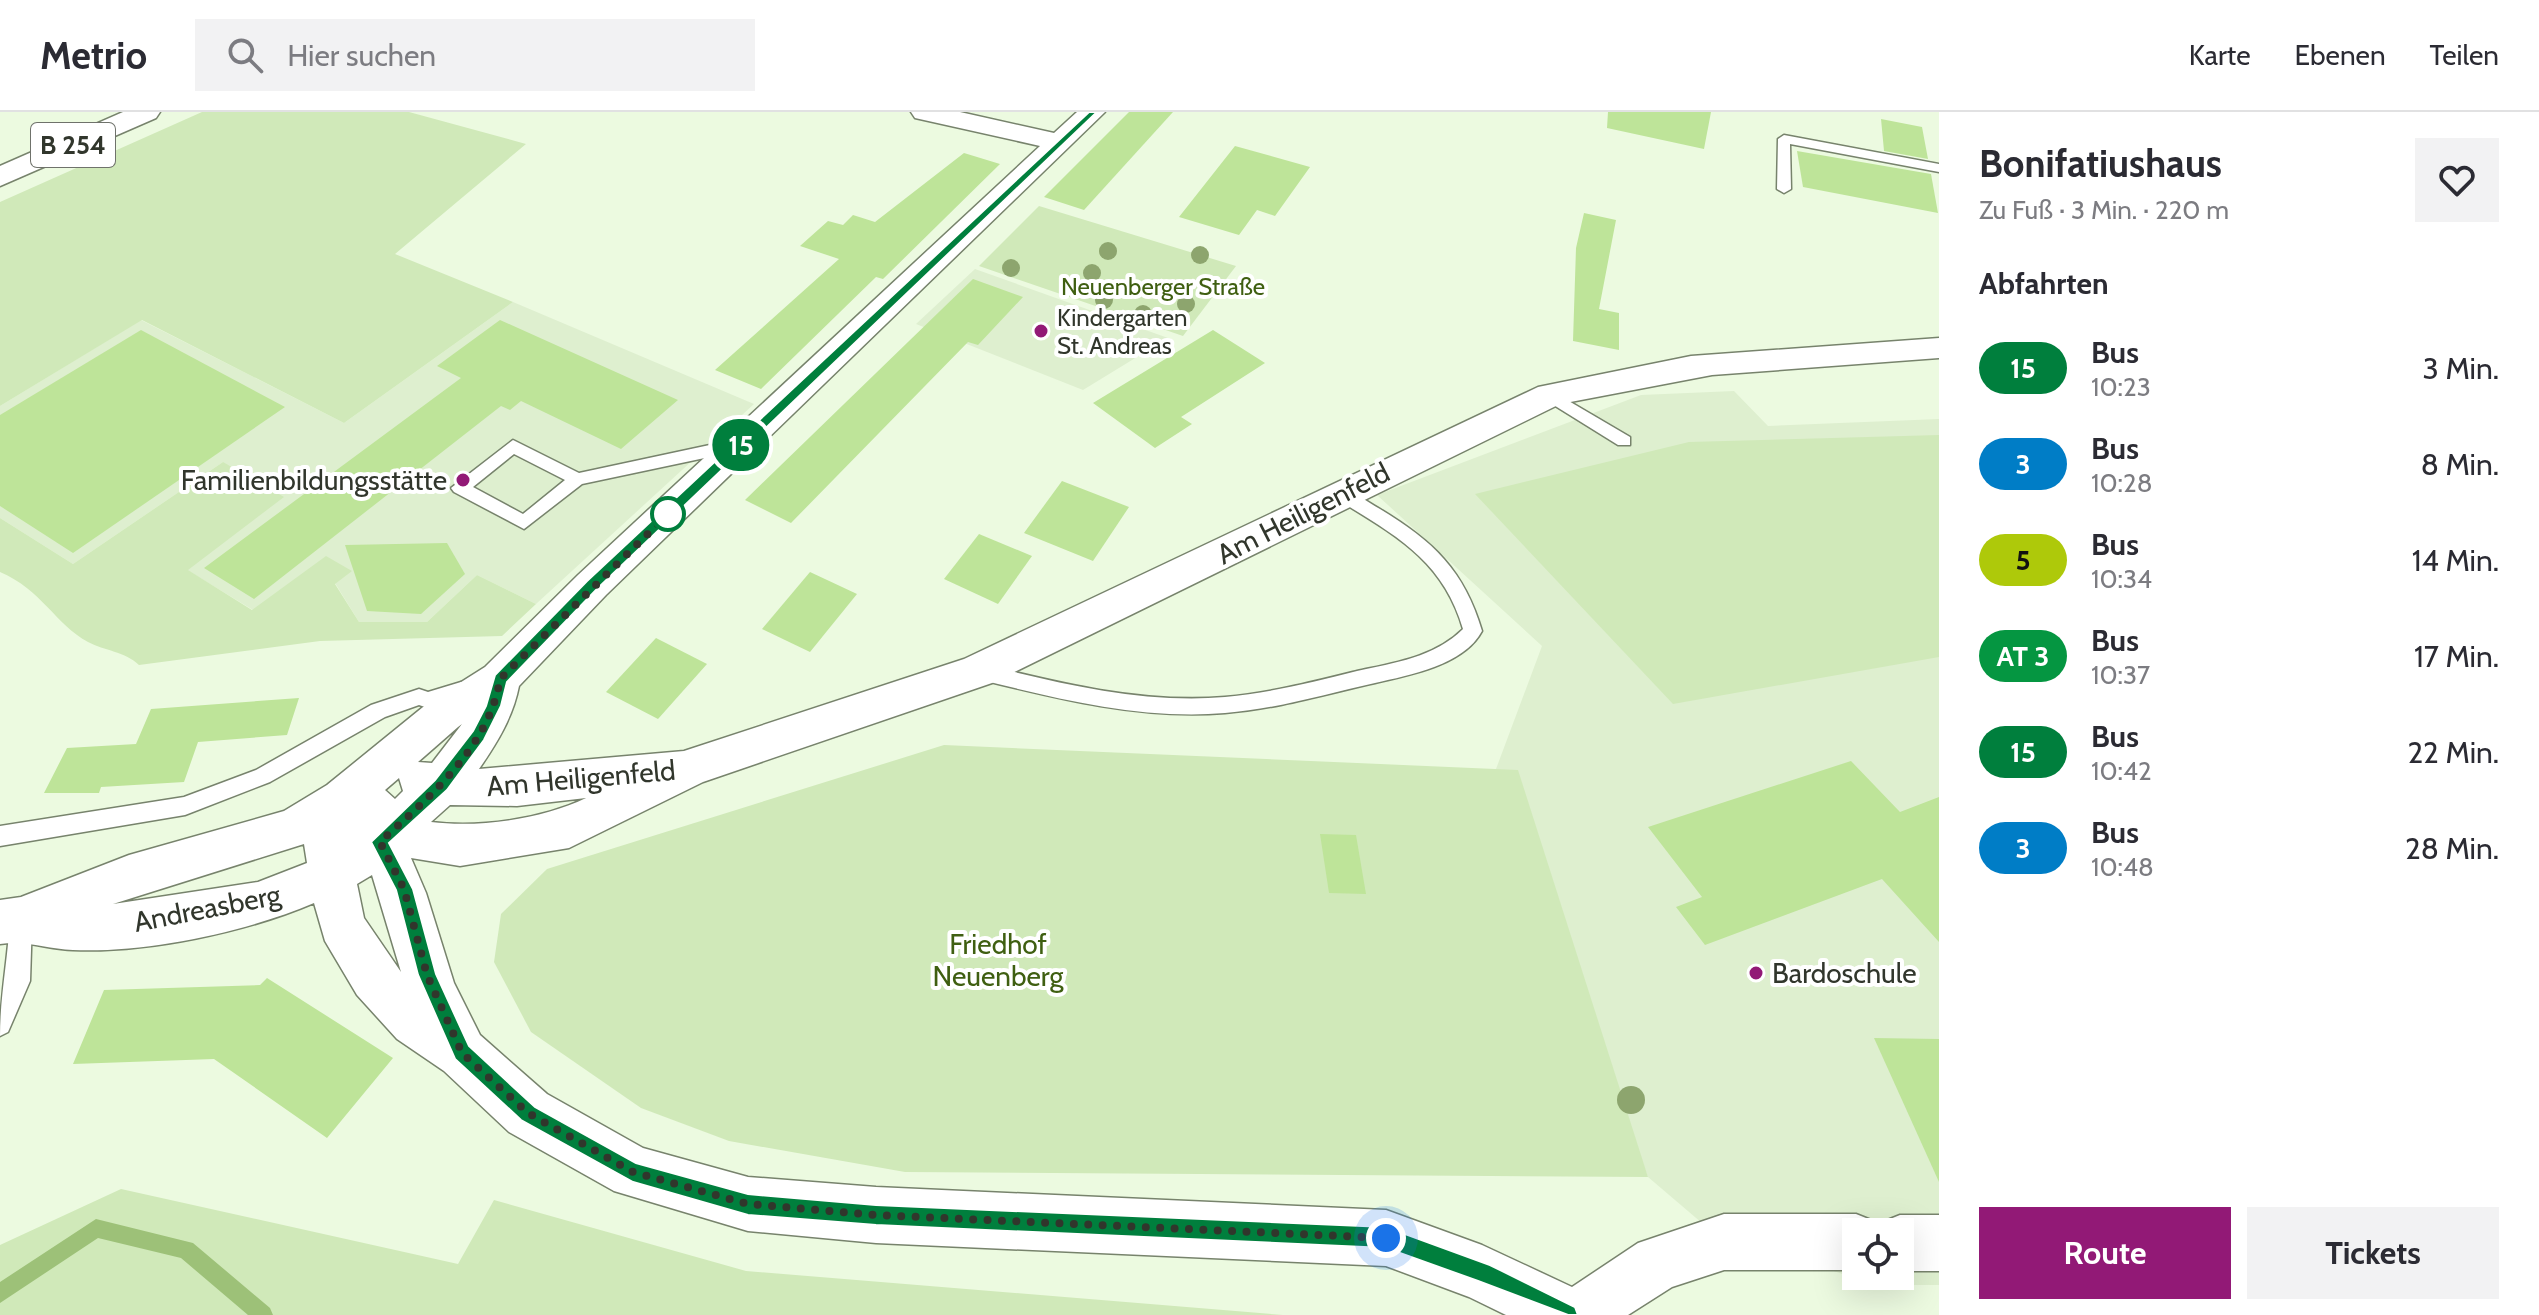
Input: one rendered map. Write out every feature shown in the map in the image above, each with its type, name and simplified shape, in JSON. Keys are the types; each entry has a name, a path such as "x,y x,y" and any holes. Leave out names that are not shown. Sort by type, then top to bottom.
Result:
{"main road":[{"name":"B 254","path":"0,155 103,112"},
{"name":"B 254","path":"0,177 146,112"}],"street":[{"path":"924,112 1059,142"},
{"path":"1092,112 592,585 500,679 443,715 349,793 333,874 342,925 374,978 415,1022 462,1053 528,1113 633,1172 748,1204 876,1215 1386,1238 1482,1273 1568,1315"},
{"name":"Am Heiligenfeld","path":"387,835 460,846 569,828 689,768 978,671 1550,395 1625,377 1714,364 1903,354 1939,348"},
{"path":"387,835 441,785 479,735 494,706 500,679"},
{"name":"Am Heiligenfeld","path":"349,793 441,785 483,788 544,785 624,771 689,768"},
{"path":"349,793 387,835 427,975 462,1053"},
{"name":"Andreasberg","path":"10,921 129,876 254,842 349,793"},
{"name":"Andreasberg","path":"10,921 71,928 121,926 259,904 333,874 387,835"},
{"path":"1583,1315 1612,1291 1658,1263 1724,1242 1842,1242"},
{"path":"1914,1243 1939,1243"}],"lane":[{"path":"1784,189 1784,139 1939,168"},
{"path":"1550,395 1624,441"},
{"path":"577,479 513,446 460,488 524,523 577,479 744,443"},
{"path":"978,671 1039,686 1136,702 1203,706 1266,700 1394,671 1464,643 1473,631 1469,610 1464,596 1438,559 1406,534 1341,494"},
{"path":"0,836 185,806 263,776 378,711 419,697 428,700 500,679"},
{"path":"0,1024 18,981 10,921"}],"shaded area":[{"name":"Kindergarten St. Andreas","path":"975,269 1168,338 1083,390 916,324"},
{"name":"Familienbildungsstätte","path":"513,302 754,404 536,604 477,575 427,622 359,622 335,583 351,570 253,610 187,570 223,462 73,564 0,518 0,406 141,320 344,423"},
{"name":"Bardoschule","path":"1734,391 1768,426 1939,419 1939,1285 1914,1285 1914,1218 1842,1218 1842,1274 1709,1229 1648,1177 1496,769 1542,646 1377,495 1641,395"}],"green space":[{"path":"202,112 409,112 526,144 395,254 513,302 344,423 142,320 0,406 0,202"},
{"name":"Neuenberger Straße","path":"1039,206 1236,266 1183,336 979,266"},
{"path":"1939,435 1939,657 1673,704 1475,494 1689,442"},
{"path":"223,462 284,497 188,570 252,610 326,556 352,571 335,584 359,622 427,622 477,575 536,604 502,636 320,641 139,665 76,635 38,597 0,572 0,518 73,564"},
{"name":"Friedhof Neuenberg","path":"944,745 1518,770 1648,1177 905,1172 729,1141 641,1108 531,1032 494,962 501,914 547,869"},
{"path":"121,1189 458,1264 494,1200 746,1271 1283,1315 0,1315 0,1245"}],"building":[{"path":"1129,112 1173,112 1084,210 1044,197"},
{"path":"1608,112 1711,112 1704,149 1607,128"},
{"path":"1881,119 1922,127 1928,159 1884,151"},
{"path":"1235,146 1310,167 1275,216 1257,210 1239,235 1179,217"},
{"path":"1797,151 1931,174 1938,213 1803,187"},
{"path":"964,153 1000,164 883,279 876,277 761,389 715,370 839,259 800,246 828,221 843,225 853,215 875,222"},
{"path":"1584,213 1616,220 1599,309 1619,313 1619,350 1573,341 1576,248"},
{"path":"973,279 1023,297 978,345 968,342 791,523 745,500"},
{"path":"500,320 678,400 621,449 521,401 510,410 501,406 254,599 204,568 461,378 437,366"},
{"path":"141,330 285,407 73,553 0,506 0,415"},
{"path":"1213,330 1265,363 1181,417 1192,424 1155,448 1093,403"},
{"path":"1062,481 1129,507 1093,561 1024,533"},
{"path":"979,534 1032,556 998,604 944,579"},
{"path":"447,543 465,574 421,614 367,611 345,545"},
{"path":"810,572 857,594 810,652 762,629"},
{"path":"656,638 707,664 658,719 606,692"},
{"path":"299,698 287,735 198,742 184,782 101,787 99,793 44,793 67,748 136,744 151,709"},
{"path":"1851,761 1900,812 1939,797 1939,942 1882,879 1705,945 1676,907 1702,897 1648,827"},
{"path":"1320,834 1356,835 1366,894 1329,893"},
{"path":"267,978 393,1058 327,1138 214,1059 73,1064 104,990 260,985"},
{"path":"1874,1038 1939,1039 1939,1182"}],"waterway":[{"path":"0,1293 96,1228 186,1250 263,1315"}],"bus line":[{"name":"15","path":"1092,112 592,585 500,679 494,706 479,735 441,785 380,842 404,889 427,975 462,1053 528,1113 633,1172 748,1204 876,1215 1386,1238 1482,1273 1568,1315"}],"place":[{"name":"Kindergarten St. Andreas","path":"1041,331"},
{"name":"Familienbildungsstätte","path":"463,480"},
{"name":"Bardoschule","path":"1756,973"}],"route":[{"path":"668,514 592,585 500,679 494,706 479,735 441,785 380,842 404,889 427,975 462,1053 528,1113 633,1172 748,1204 876,1215 1386,1238"}]}
